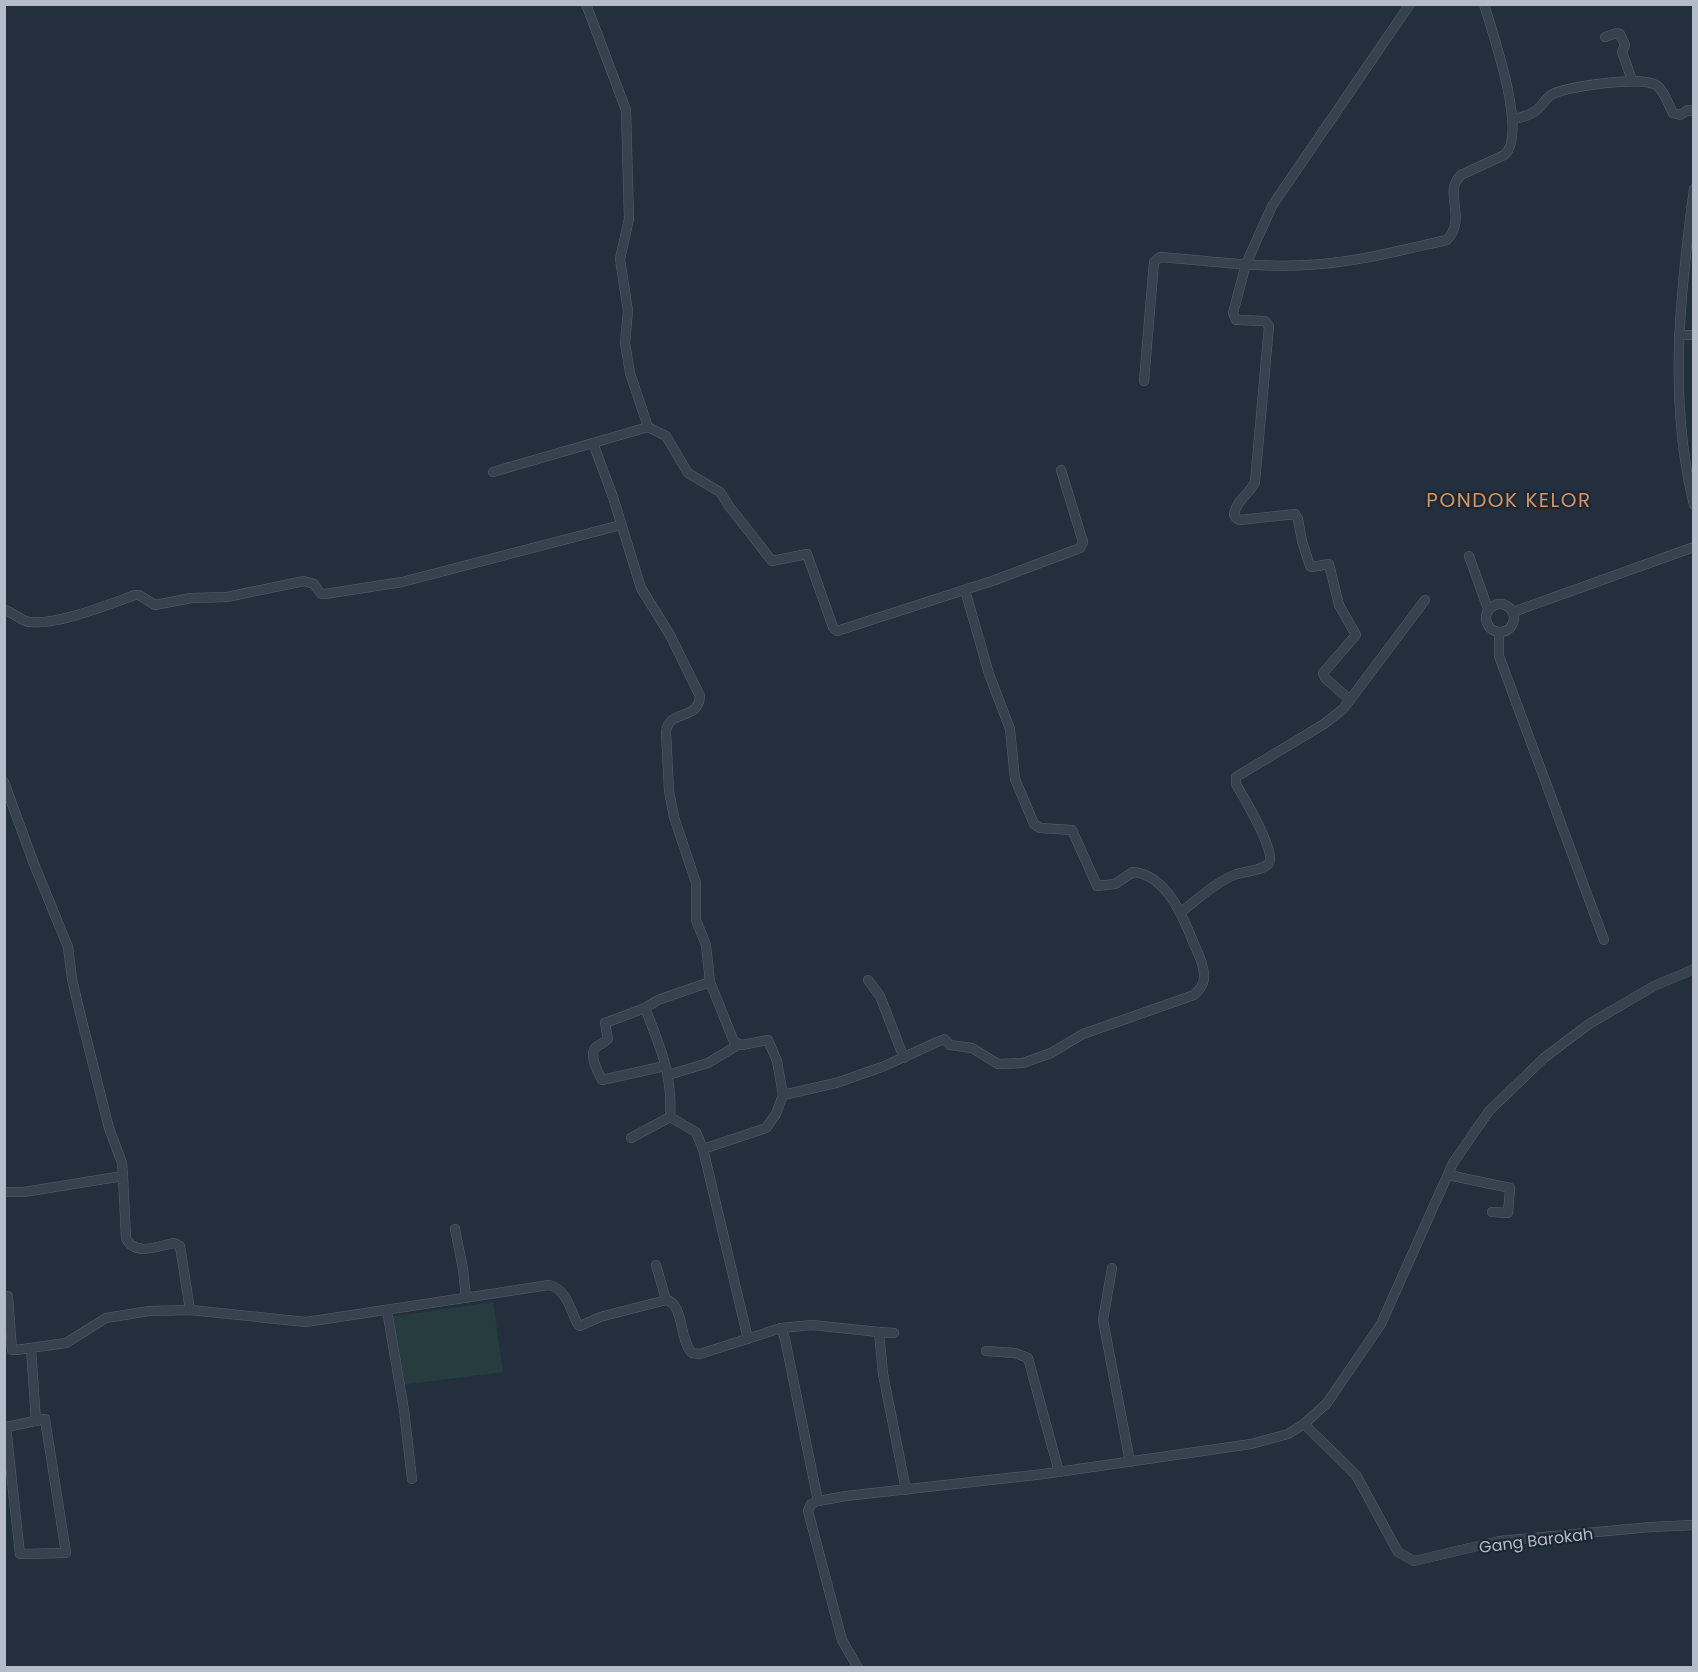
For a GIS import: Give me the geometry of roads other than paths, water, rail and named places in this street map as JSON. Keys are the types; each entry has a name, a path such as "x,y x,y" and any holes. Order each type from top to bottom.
{"street":[{"path":"586,4 626,110 629,219 620,259 628,311 625,344 630,373 648,427"},
{"path":"1350,700 1325,678 1323,673 1356,636 1339,605 1329,564 1310,566 1295,514 1240,520 1234,514 1240,499 1252,489 1255,482 1269,326 1266,321 1243,321 1234,317 1246,264 1272,206 1410,4"},
{"path":"1144,381 1154,262 1160,257 1308,266 1357,259 1448,240 1455,232 1455,181 1510,151 1513,143 1514,119 1509,93 1484,4"},
{"path":"1605,37 1620,34 1625,45 1622,52 1632,80"},
{"path":"1514,119 1533,113 1551,94 1583,86 1632,80 1654,83 1673,113 1680,115 1688,110 1694,111"},
{"path":"1694,189 1682,281 1679,335 1680,420 1688,484 1694,505"},
{"path":"1679,335 1694,335"},
{"path":"493,472 648,427 666,436 688,473 720,492 772,561 807,554 833,627 837,631 965,590 1082,547 1083,542 1060,470"},
{"path":"593,443 614,497 641,588 670,635 700,696 696,709 670,719 667,724 669,790 674,817 696,883 696,920 706,945 710,982 734,1042 738,1045"},
{"path":"4,610 13,612 23,620 44,622 135,595 140,595 155,605 191,598 227,597 304,581 314,584 321,594 373,588 621,525"},
{"path":"1513,612 1694,547"},
{"path":"1469,556 1488,609 1485,618 1489,628 1499,632 1508,630 1513,622 1513,612 1506,605 1497,604 1488,609"},
{"path":"783,1095 836,1083 904,1058 944,1039 950,1045 972,1048 999,1064 1023,1063 1052,1053 1083,1034 1194,995 1201,987 1204,978 1201,959 1181,912 1159,884 1138,873 1129,874 1115,884 1097,886 1072,830 1040,828 1034,824 1016,783 1010,729 989,674 965,590"},
{"path":"1181,912 1234,875 1270,863 1272,856 1268,844 1236,784 1236,777 1324,724 1343,709 1425,600"},
{"path":"1499,632 1499,656 1604,940"},
{"path":"4,782 33,864 68,947 79,1009 109,1128 122,1163 126,1238 130,1246 136,1249 174,1243 180,1246 190,1310"},
{"path":"858,1668 842,1640 808,1507 818,1501 1059,1472 1261,1442 1287,1434 1304,1424 1327,1403 1381,1324 1454,1163 1489,1111 1544,1058 1589,1024 1654,986 1694,969"},
{"path":"868,981 880,996 904,1058"},
{"path":"703,1149 766,1128 776,1114 783,1095 777,1061 768,1040 738,1045 708,1063 602,1080 593,1051 596,1046 608,1039 604,1023 645,1008 658,1000 710,982"},
{"path":"645,1008 667,1071 671,1089 670,1117"},
{"path":"631,1138 670,1117"},
{"path":"670,1117 696,1132 703,1149 748,1339"},
{"path":"1448,1175 1510,1188 1508,1213 1492,1212"},
{"path":"4,1192 24,1192 123,1176"},
{"path":"455,1229 466,1298"},
{"path":"656,1265 666,1300"},
{"path":"1112,1268 1103,1320 1130,1462"},
{"path":"8,1296 8,1350 66,1343 106,1318 149,1311 190,1310 306,1322 549,1285 557,1287 563,1293 580,1326 600,1317 666,1300 675,1303 686,1347 692,1353 700,1354 781,1328 812,1325 894,1333"},
{"path":"387,1310 404,1410 412,1479"},
{"path":"781,1328 818,1501"},
{"path":"879,1332 884,1374 906,1490"},
{"path":"31,1349 36,1421"},
{"path":"986,1350 1015,1353 1028,1358 1059,1472"},
{"path":"45,1419 66,1553 20,1554 6,1427 36,1421 45,1419"},
{"name":"Gang Barokah","path":"1304,1424 1356,1474 1398,1552 1414,1561 1499,1541 1651,1527 1694,1526"}],"district":[{"name":"PONDOK KELOR","path":"1509,500"}]}
